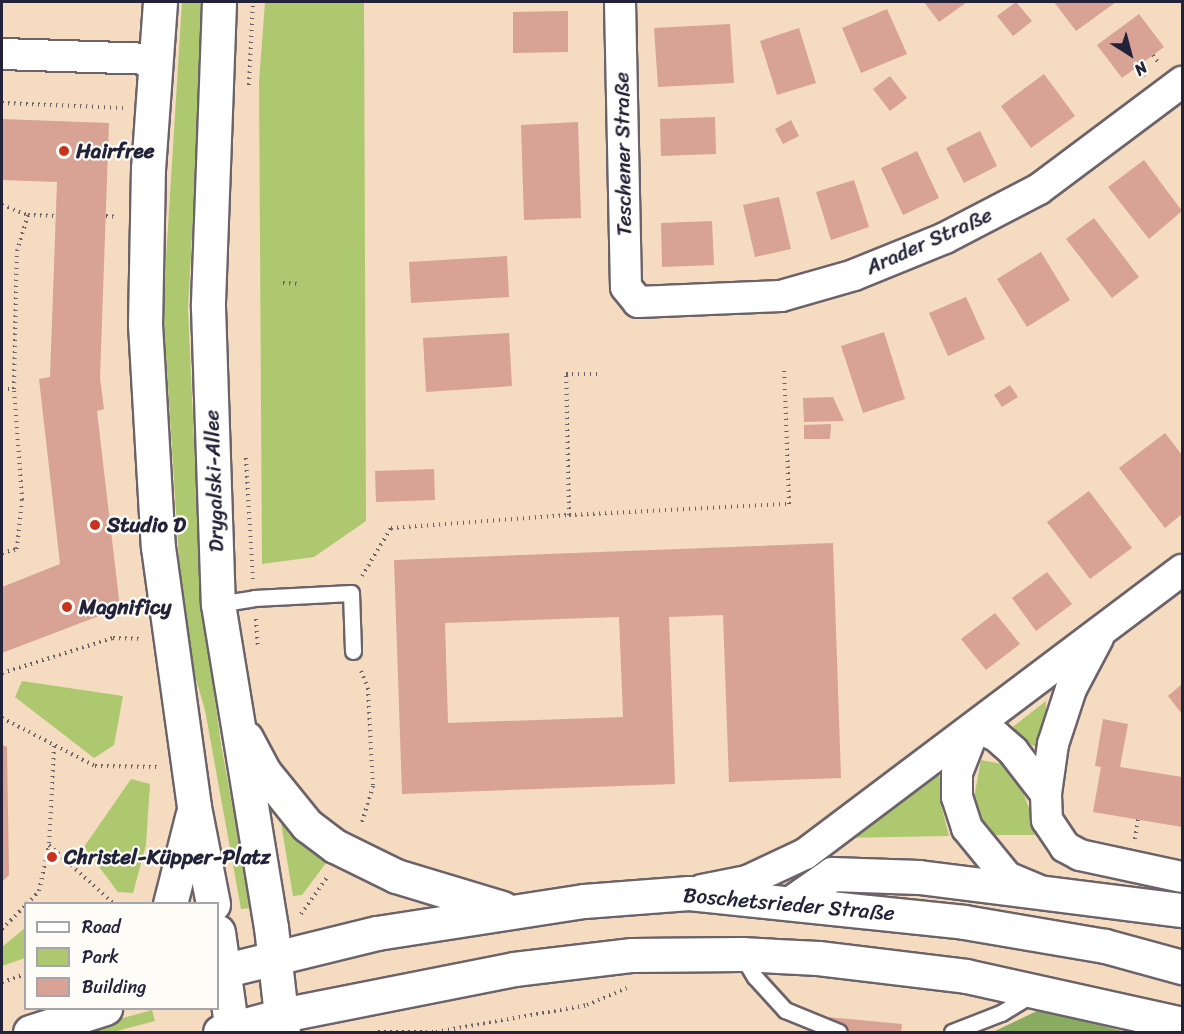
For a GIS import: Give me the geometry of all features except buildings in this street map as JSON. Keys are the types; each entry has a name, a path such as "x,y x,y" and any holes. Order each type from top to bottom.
{"main road":[{"path":"160,2 148,168 145,324 158,547 194,807 213,902"},
{"name":"Drygalski-Allee","path":"219,2 208,307 218,604 234,716 275,956 283,1024"},
{"path":"234,716 265,773 307,825 345,852 396,876 512,910"},
{"path":"170,902 194,807"},
{"path":"792,902 832,874 918,877 1182,910"},
{"name":"Boschetsrieder Straße","path":"220,972 275,956 377,933 512,910 689,893 792,902 964,922 1105,946 1182,967"},
{"path":"219,952 228,1032 283,1024 514,969 632,955 741,954 894,966 1039,990 1182,1024"},
{"path":"30,1032 94,1011"}],"street":[{"name":"Teschener Straße","path":"620,2 626,287 638,303"},
{"path":"2,54 156,58"},
{"name":"Arader Straße","path":"638,303 781,296 854,274 945,238 1039,189 1182,82"},
{"path":"689,893 747,881 805,854 1182,570"},
{"path":"1103,630 1071,689 1053,744 1046,794 1047,820 1065,847 1103,862 1182,877"},
{"path":"975,727 996,736 1013,751 1046,794"},
{"path":"975,727 957,773 957,797 967,828 1007,877 1042,892"}],"lane":[{"path":"218,604 254,598 351,593 353,651"},
{"path":"741,954 755,977 785,1010 839,1032"},
{"path":"952,1032 1001,1013 1039,990"}],"path":[{"path":"249,94 253,2"},
{"path":"2,103 126,108"},
{"path":"2,205 28,215 56,216"},
{"path":"2,553 16,549 22,500 14,389 16,252 28,215"},
{"path":"283,283 298,284"},
{"path":"351,593 391,528 569,515 789,504 784,368"},
{"path":"569,515 566,374 601,374"},
{"path":"2,389 14,389"},
{"path":"246,454 259,655"},
{"path":"2,673 112,638 142,639"},
{"path":"297,920 345,852 366,816 373,786 368,688 353,651"},
{"path":"2,718 95,766 189,767"},
{"path":"28,902 39,891 49,845 54,746"},
{"path":"49,845 113,902"},
{"path":"2,929 24,906"},
{"path":"2,982 24,975"},
{"path":"380,1032 436,1032 562,1007 586,1005 636,984"},
{"path":"496,1015 497,1021"}],"green space":[{"path":"182,2 205,2 188,308 201,596 221,744 251,908 241,909 205,710 184,638 163,307"},
{"path":"265,2 364,2 366,521 314,557 262,564 259,82"},
{"path":"22,681 123,696 114,745 94,758 15,697"},
{"path":"1046,701 1044,751 1006,732"},
{"path":"981,760 1002,764 1020,785 1040,835 987,835 974,798"},
{"path":"928,770 941,777 940,801 949,836 838,838"},
{"path":"131,779 150,784 146,845 133,893 118,892 84,847"},
{"path":"279,811 329,859 302,895 293,896"},
{"path":"24,929 24,958 2,966 2,947"},
{"path":"152,1010 155,1021 113,1032 72,1032"},
{"path":"1039,1010 1126,1032 993,1032"}],"place":[{"name":"Hairfree","path":"64,151"},
{"name":"Studio D","path":"95,525"},
{"name":"Magnificy","path":"67,607"},
{"name":"Christel-Küpper-Platz","path":"52,857"}]}
